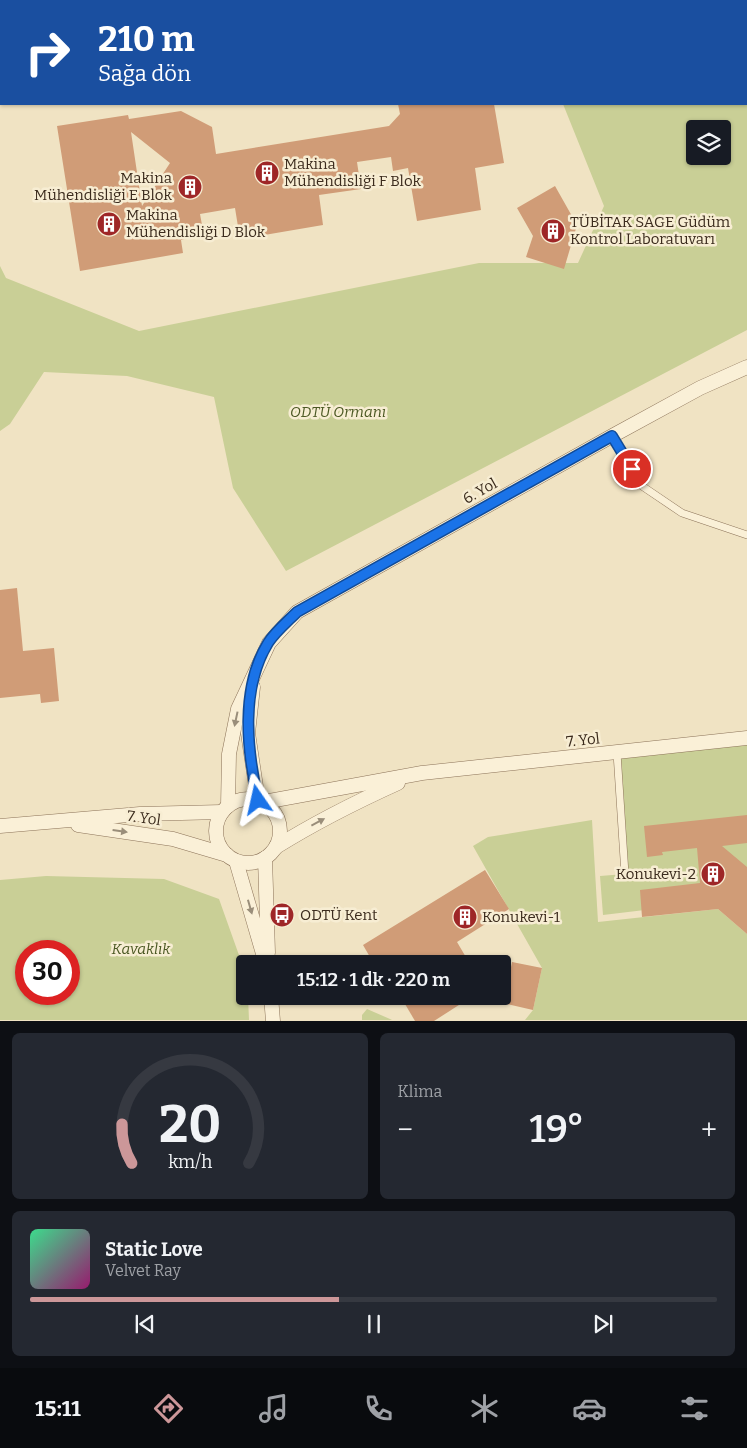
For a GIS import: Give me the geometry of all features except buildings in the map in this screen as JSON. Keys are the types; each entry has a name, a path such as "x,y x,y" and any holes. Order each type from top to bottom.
{"street":[{"name":"6. Yol","path":"225,809 229,754 238,709 268,642 297,612 700,388 747,367"},
{"name":"6. Yol","path":"254,674 248,733 261,801"},
{"name":"7. Yol","path":"0,826 225,809 243,799 261,801 422,773 747,738"},
{"name":"7. Yol","path":"55,822 173,839 231,858 256,862 265,858 276,847 360,800 422,773"},
{"path":"261,801 275,812 281,827 276,847"},
{"path":"225,809 216,828 216,838 231,858 264,955"},
{"path":"265,858 267,955"},
{"path":"272,1005 273,1020"}],"lane":[{"path":"612,436 642,486 682,513 747,536"},
{"path":"617,753 625,874"}],"green space":[{"name":"ODTÜ Ormanı","path":"563,105 747,105 747,330 286,571 233,488 214,397 127,376 44,372 10,424 0,431 0,266 6,278 139,331 479,263 578,263 604,206"},
{"path":"747,738 747,928 720,901 603,915 600,876 625,874 617,753"},
{"path":"592,820 598,922 718,909 747,934 747,1020 525,1020 533,1010 542,968 473,846 488,837"},
{"name":"Kavaklık","path":"46,876 164,879 219,899 239,955 236,955 236,1005 248,1005 249,1020 0,1020 0,880"},
{"path":"367,1009 392,1020 362,1020 362,1015"}],"place":[{"name":"Makina Mühendisliği F Blok","path":"267,173"},
{"name":"Makina Mühendisliği E Blok","path":"190,187"},
{"name":"Makina Mühendisliği D Blok","path":"109,224"},
{"name":"TÜBİTAK SAGE Güdüm Kontrol Laboratuvarı","path":"553,231"},
{"name":"Konukevi-2","path":"713,874"},
{"name":"ODTÜ Kent","path":"282,915"},
{"name":"Konukevi-1","path":"465,917"}],"route":[{"path":"258,800 248,733 254,674 268,642 297,612 612,436 632,469"}]}
